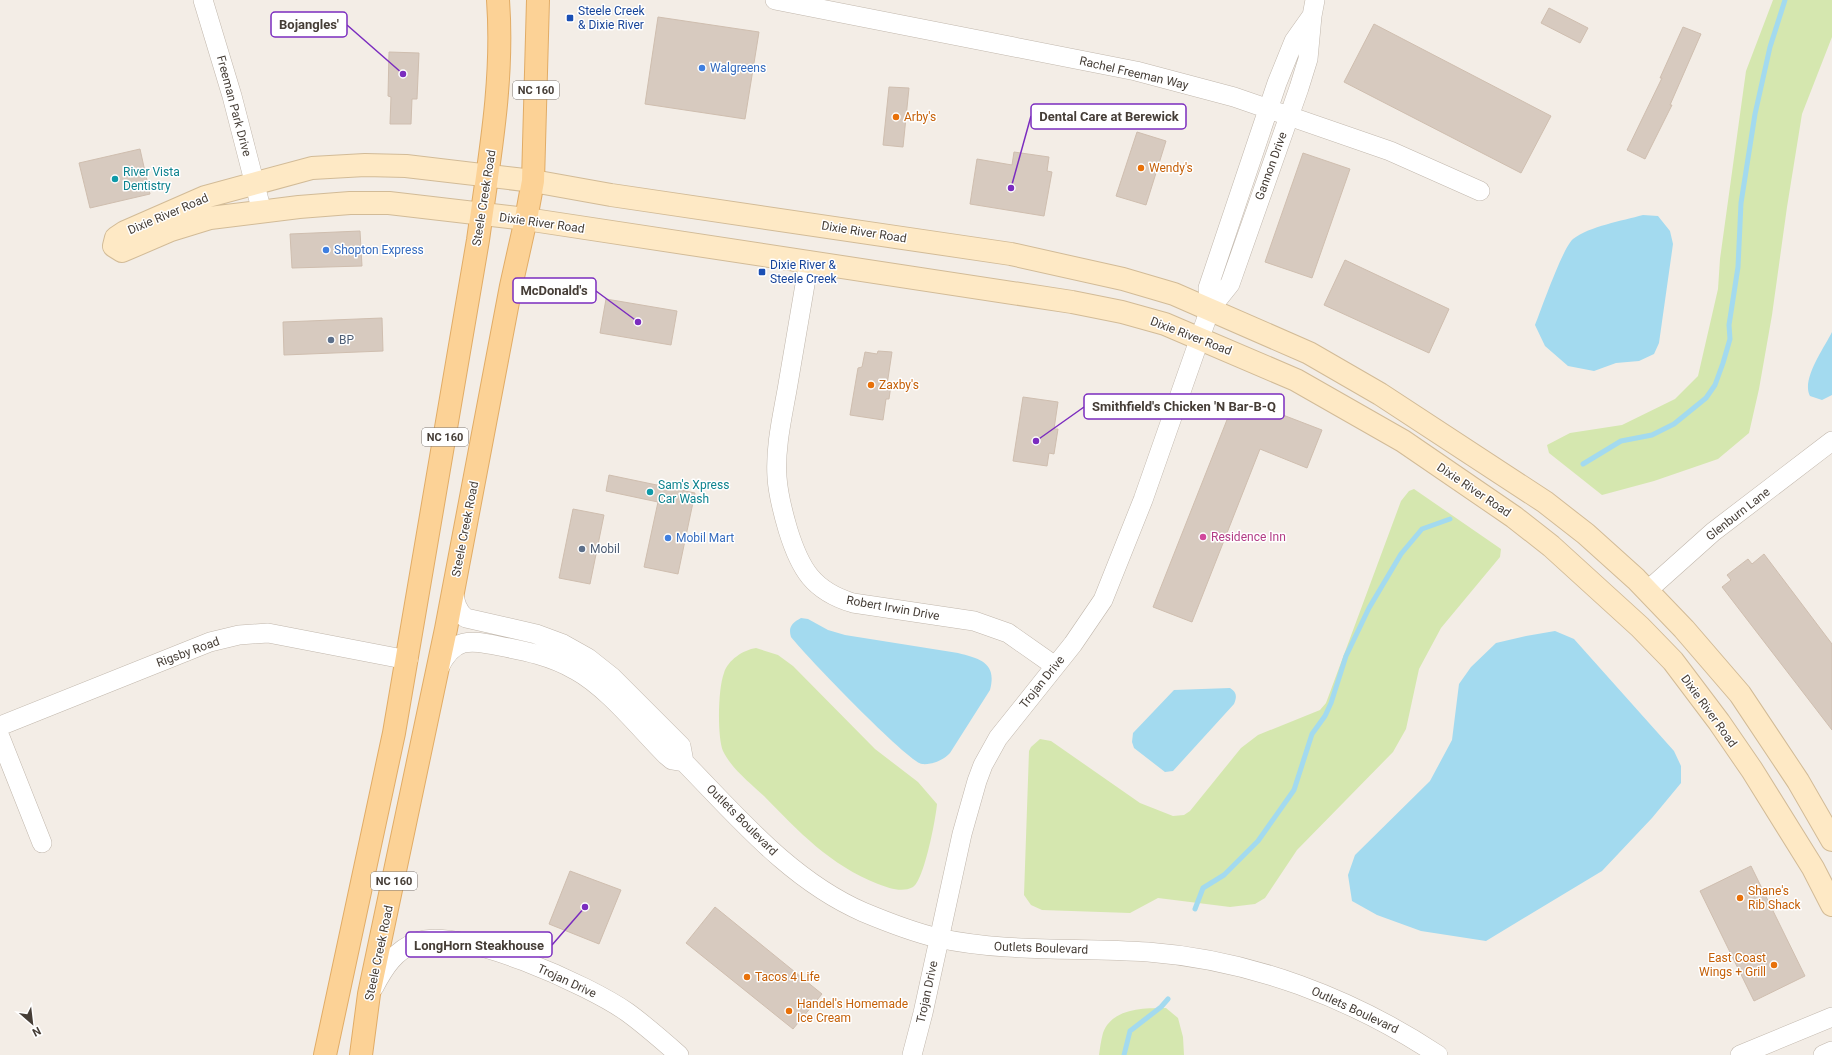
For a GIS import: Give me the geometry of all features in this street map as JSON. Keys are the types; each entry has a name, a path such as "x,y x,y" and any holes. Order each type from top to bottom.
{"main road":[{"name":"Steele Creek Road","path":"326,1055 408,660 482,214 497,101 498,0"},
{"name":"Steele Creek Road","path":"361,1055 369,994 438,671 511,286 533,180 538,0"},
{"path":"408,660 416,662 419,668 406,751 418,767"}],"street":[{"name":"Freeman Park Drive","path":"203,0 232,96 262,212"},
{"name":"Rachel Freeman Way","path":"775,0 1136,71 1234,97 1390,152 1480,191"},
{"name":"Gannon Drive","path":"1205,322 1208,288 1268,110 1294,41 1313,8"},
{"name":"Gannon Drive","path":"1205,322 1230,284 1289,117 1308,59 1313,8"},
{"name":"Dixie River Road","path":"1832,840 1798,781 1740,694 1684,629 1647,591 1586,534 1545,502 1380,394 1309,353 1205,322 1158,322 1122,312 1072,302 809,261 568,227 526,219 389,203 343,203 210,218 171,230 122,251 114,246 116,238 125,232 205,197 255,182 312,168 365,165 406,166 533,180 611,195 1011,254 1123,279 1174,294 1205,322 1296,380 1402,441 1514,517 1551,546 1592,582 1640,627 1673,661 1719,722 1752,770 1813,868 1832,905"},
{"name":"Robert Irwin Drive","path":"809,261 780,427 777,476 780,500 786,524 799,561 806,573 825,591 845,601 974,621 1008,633 1055,666"},
{"name":"Trojan Drive","path":"912,1055 923,1013 970,801 983,765 998,738 1073,644 1103,600 1142,500 1205,322"},
{"name":"Glenburn Lane","path":"1647,591 1713,532 1832,441"},
{"name":"Outlets Boulevard","path":"454,591 457,605 462,615 466,618 536,634 563,644 602,668 628,692 680,746 684,762 768,847 806,878 861,911 910,930 939,938 1004,947 1148,952 1183,956 1256,971 1288,980 1330,996 1411,1037 1438,1055"},
{"name":"Rigsby Road","path":"0,726 210,642 239,635 268,634 408,660"},
{"name":"Outlets Boulevard","path":"438,671 449,651 461,643 470,641 527,651 550,659 575,670 587,678 605,693 666,755 672,760 684,762"},
{"path":"0,737 42,843"},
{"name":"Trojan Drive","path":"369,994 386,965 395,955 417,942 447,940 529,963 574,982 628,1013 678,1055"},
{"path":"1740,1055 1832,1017"},
{"path":"1823,1055 1832,1051"}],"green space":[{"path":"1773,0 1832,0 1832,37 1802,114 1772,315 1759,389 1749,433 1718,459 1654,481 1602,495 1549,453 1547,445 1570,433 1622,425 1675,399 1698,376 1718,289 1720,259 1746,71"},
{"path":"1414,489 1501,549 1500,557 1441,628 1419,669 1406,729 1393,752 1297,850 1265,898 1255,904 1230,907 1158,898 1130,913 1042,910 1031,905 1024,895 1029,751 1031,747 1040,739 1051,741 1140,803 1173,816 1184,815 1190,811 1241,748 1258,735 1320,710 1326,703 1401,501 1409,491"},
{"path":"756,648 778,655 793,666 875,749 918,782 937,804 932,835 925,862 917,882 913,887 900,890 882,886 861,876 830,857 803,835 741,775 726,757 721,744 719,724 719,700 722,680 726,668 732,660 741,653"},
{"path":"1166,1008 1178,1018 1183,1037 1184,1055 1099,1055 1103,1033 1107,1025 1121,1014 1139,1009"}],"water":[{"path":"1643,215 1658,216 1670,231 1673,244 1659,343 1654,354 1639,361 1616,363 1594,371 1568,366 1545,346 1535,325 1552,279 1564,254 1573,239 1580,234 1597,227"},
{"path":"1832,332 1832,395 1822,400 1810,396 1808,389 1809,382 1815,364"},
{"path":"801,618 808,619 828,630 845,635 958,653 980,660 989,668 991,674 992,681 990,690 950,753 938,762 922,764 913,759 878,728 835,685 791,637 790,628"},
{"path":"1555,631 1574,639 1674,751 1681,766 1681,783 1652,818 1602,871 1486,941 1421,931 1377,915 1352,901 1348,875 1355,855 1430,781 1452,740 1459,684 1471,667 1496,643"},
{"path":"1230,688 1236,695 1234,704 1173,771 1165,772 1134,748 1132,742 1133,733 1174,690"}],"building":[{"path":"1549,8 1588,28 1580,43 1541,23"},
{"name":"Walgreens","path":"658,17 759,32 745,119 645,104"},
{"path":"1374,24 1551,116 1521,173 1344,82"},
{"path":"1683,27 1701,34 1670,105 1672,105 1645,159 1627,150 1662,78 1660,78"},
{"path":"389,52 419,53 417,99 412,99 411,124 390,124 391,97 388,96"},
{"name":"Arby's","path":"889,87 909,88 903,147 883,145"},
{"name":"Wendy's","path":"1137,132 1166,141 1146,205 1116,196"},
{"name":"River Vista Dentistry","path":"140,149 150,194 90,208 79,163"},
{"path":"1014,152 1049,157 1047,171 1052,172 1044,216 970,204 977,159 1012,165"},
{"path":"1303,153 1350,169 1312,278 1265,262"},
{"name":"Shopton Express","path":"360,231 362,266 292,268 290,234"},
{"path":"1345,260 1449,309 1429,353 1324,305"},
{"path":"606,299 677,311 671,345 600,333"},
{"path":"382,318 383,351 284,355 283,322"},
{"name":"Zaxby's","path":"878,351 892,352 887,385 891,385 889,399 886,399 883,420 850,415 858,368 862,367 865,352 877,354"},
{"path":"1023,397 1058,402 1054,429 1058,429 1054,454 1049,453 1047,466 1013,461"},
{"name":"Residence Inn","path":"1236,397 1322,430 1307,468 1260,449 1192,622 1153,607"},
{"name":"Mobil Mart","path":"609,475 695,493 678,574 644,567 658,502 606,491"},
{"path":"573,509 604,515 590,584 559,578"},
{"path":"1764,554 1832,644 1832,730 1722,587 1731,580 1727,575 1748,559 1752,564"},
{"path":"1751,866 1805,976 1754,1001 1700,891"},
{"path":"570,871 621,890 599,944 549,924"},
{"path":"715,907 822,994 793,1029 686,943"}],"waterway":[{"path":"1583,464 1621,441 1652,435 1674,424 1706,398 1715,385 1730,339 1729,325 1738,267 1741,203 1755,114 1770,47 1785,0"},
{"path":"1195,909 1203,888 1224,875 1258,841 1294,790 1312,734 1325,716 1331,703 1346,656 1369,608 1401,554 1422,529 1450,519"},
{"path":"1124,1055 1130,1031 1161,1007 1168,999"}],"place":[{"name":"Steele Creek & Dixie River","path":"570,18"},
{"name":"Walgreens","path":"702,68"},
{"name":"Bojangles'","path":"403,74"},
{"name":"Arby's","path":"896,117"},
{"name":"Wendy's","path":"1141,168"},
{"name":"River Vista Dentistry","path":"115,179"},
{"name":"Dental Care at Berewick","path":"1011,188"},
{"name":"Shopton Express","path":"326,250"},
{"name":"Dixie River & Steele Creek","path":"762,272"},
{"name":"McDonald's","path":"638,322"},
{"name":"BP","path":"331,340"},
{"name":"Zaxby's","path":"871,385"},
{"name":"Smithfield's Chicken 'N Bar-B-Q","path":"1036,441"},
{"name":"Sam's Xpress Car Wash","path":"650,492"},
{"name":"Residence Inn","path":"1203,537"},
{"name":"Mobil Mart","path":"668,538"},
{"name":"Mobil","path":"582,549"},
{"name":"Shane's Rib Shack","path":"1740,898"},
{"name":"LongHorn Steakhouse","path":"585,907"},
{"name":"East Coast Wings + Grill","path":"1774,965"},
{"name":"Tacos 4 Life","path":"747,977"},
{"name":"Handel's Homemade Ice Cream","path":"789,1011"}]}
